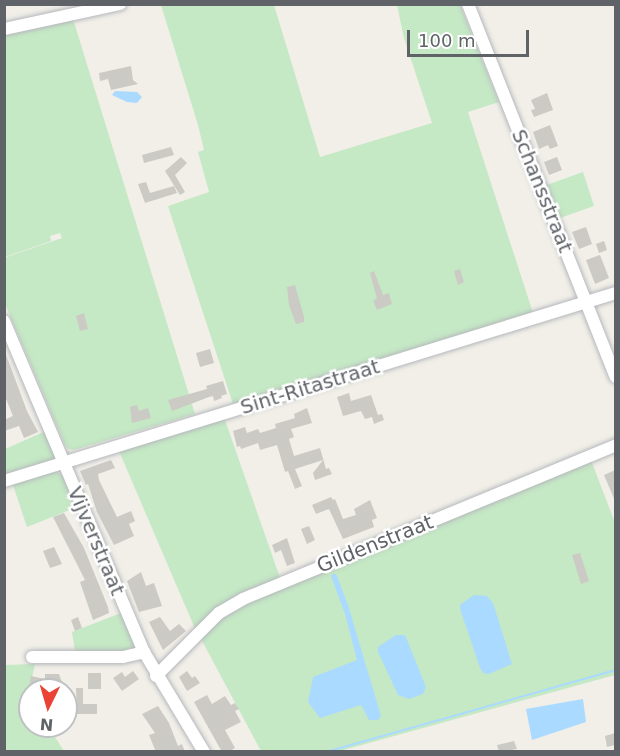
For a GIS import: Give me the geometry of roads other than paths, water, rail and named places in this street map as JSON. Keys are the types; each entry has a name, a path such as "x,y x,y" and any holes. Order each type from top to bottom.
{"street":[{"path":"4,29 120,4"},
{"name":"Schansstraat","path":"468,4 615,376"},
{"name":"Sint-Ritastraat","path":"4,481 615,293"},
{"name":"Vijverstraat","path":"4,321 144,652 156,676 204,752"},
{"name":"Gildenstraat","path":"156,676 219,613 243,599 615,445"},
{"path":"32,657 123,657 144,652"}],"water":[{"path":"115,91 137,92 142,97 137,103 127,102 112,95"},
{"path":"336,574 348,605 381,716 378,720 369,720 361,705 320,718 308,702 313,677 357,660 345,614 331,576"},
{"path":"474,595 487,596 493,603 512,664 489,674 483,673 480,668 460,609 460,605"},
{"path":"396,635 405,635 426,687 423,694 409,699 398,695 378,652 378,647"},
{"path":"583,699 586,722 532,740 526,709"}],"waterway":[{"path":"326,752 616,670"}]}
